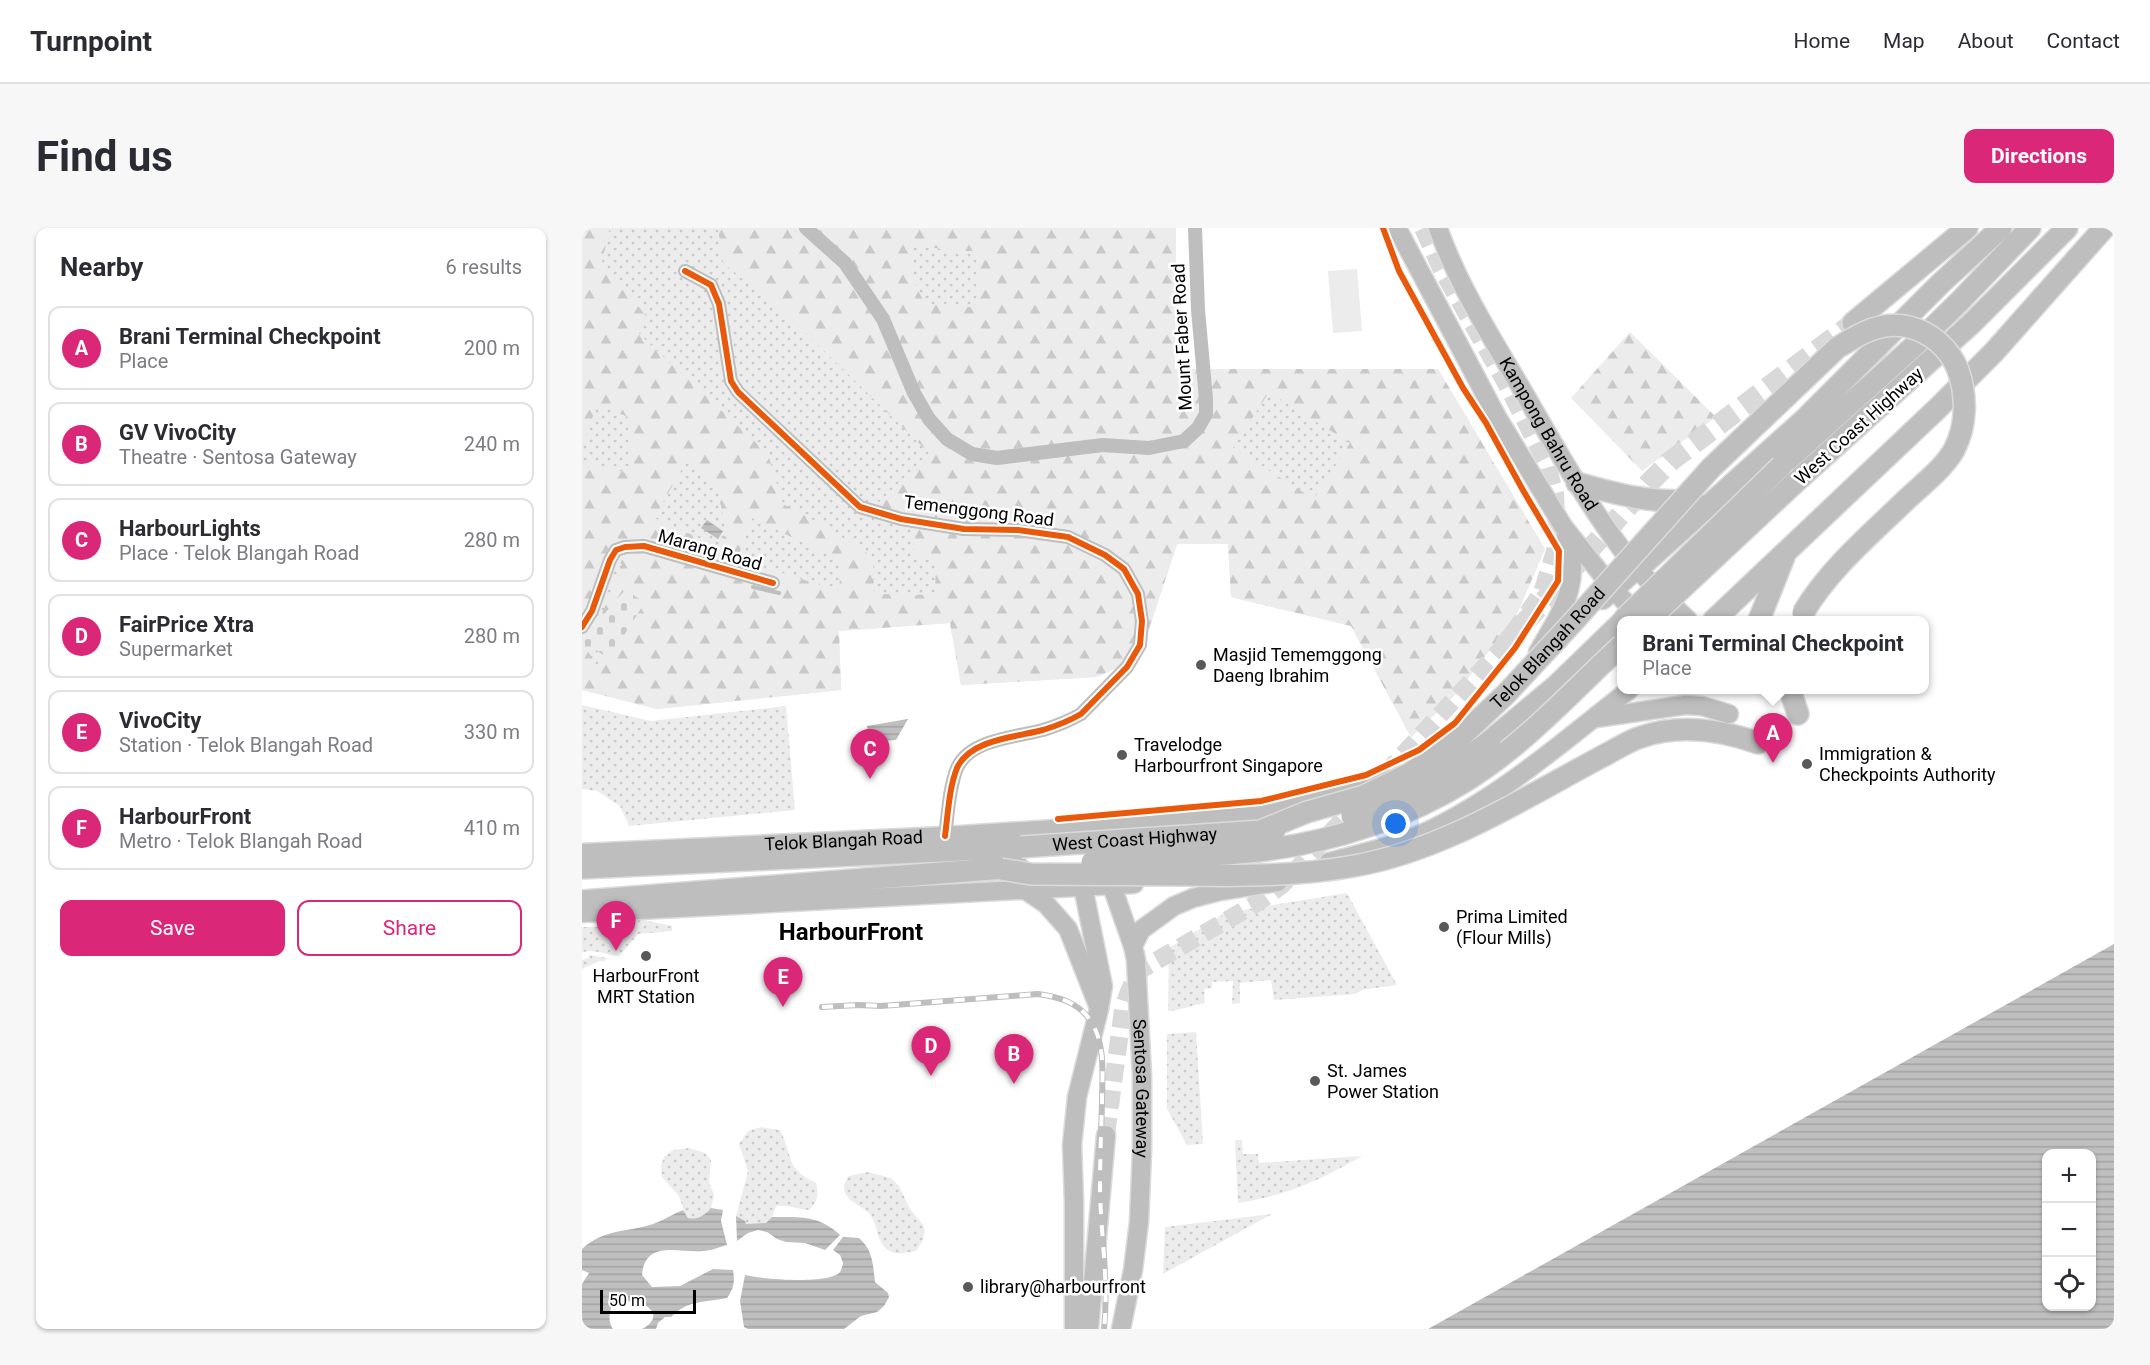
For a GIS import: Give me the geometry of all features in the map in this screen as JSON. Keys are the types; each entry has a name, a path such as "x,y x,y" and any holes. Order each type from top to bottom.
{"highway":[{"path":"1852,324 1967,228"},
{"path":"1638,569 1805,419 1941,283 2001,228"},
{"name":"West Coast Highway","path":"1627,616 1781,466 1913,347 2030,228"},
{"name":"West Coast Highway","path":"1653,616 1801,477 1956,338 2067,228"},
{"path":"1719,616 1994,352 2104,228"},
{"path":"1263,830 1307,812 1364,796 1409,774 1454,742 1506,694 1711,468 1837,348 1876,327 1899,325 1919,329 1942,346 1951,356 1962,382 1965,414 1958,443 1942,466 1827,577 1802,616"},
{"path":"1577,483 1622,496 1644,499 1679,501 1716,498"},
{"path":"1761,616 1786,551"},
{"name":"West Coast Highway","path":"584,858 1032,846 1292,830 1334,822 1370,810 1442,774 1468,757 1556,686 1617,626"},
{"name":"West Coast Highway","path":"585,908 1001,869 1267,850 1320,839 1389,818 1441,795 1468,780 1525,736 1617,650"},
{"path":"1791,694 1798,714"},
{"path":"1001,869 1031,874 1236,876 1303,873 1355,866 1409,851 1463,831 1640,737 1671,731 1702,730 1758,743"}],"main road":[{"name":"Kampong Bahru Road","path":"1397,228 1497,417 1563,526 1614,590 1638,616"},
{"name":"Kampong Bahru Road","path":"1438,228 1447,252 1478,315 1577,483 1619,546 1683,616"},
{"path":"1533,662 1569,595 1573,576 1572,560 1563,526"},
{"name":"Telok Blangah Road","path":"584,858 1149,823 1267,812 1373,782 1425,758 1454,736 1638,569"},
{"path":"585,908 1083,887 1296,868 1353,855 1409,838 1451,819 1501,787 1624,694"},
{"path":"1591,719 1685,705 1702,706 1729,714"},
{"path":"1074,1329 1072,1145 1077,1098 1103,986 1083,887 1083,868 1088,858 1149,823"},
{"name":"Sentosa Gateway","path":"1043,830 1063,837 1094,854 1104,863 1136,960 1142,1076 1142,1151 1139,1222 1121,1327"},
{"path":"1133,946 1141,930 1174,906 1193,898 1220,891 1324,874 1341,866 1353,855"},
{"path":"1024,889 1046,904 1068,929 1099,1009"},
{"path":"1089,1329 1106,1135"}],"street":[{"name":"Mount Faber Road","path":"806,228 844,263 883,319 914,393 929,419 947,439 972,454 997,458 1103,445 1149,448 1168,446 1184,441 1198,428 1206,414 1206,391 1198,310 1195,228"},
{"name":"Temenggong Road","path":"685,271 711,285 719,304 731,381 738,392 860,507 901,519 954,527 1018,530 1068,537 1105,555 1124,569 1138,594 1142,621 1140,645 1126,666 1081,714 1042,730 1005,737 964,757 957,768 952,787 945,836"},
{"name":"Marang Road","path":"582,627 592,611 610,560 616,550 625,546 644,546 773,584"}],"green space":[{"path":"582,228 1176,228 1175,369 1438,369 1545,549 1516,616 1456,694 1411,737 1351,626 1231,597 1228,544 1177,544 1139,659 1096,677 961,685 950,623 839,631 841,690 657,709 582,690"},
{"path":"582,228 610,228 602,261 646,316 639,334 768,454 783,504 823,525 873,557 874,594 935,595 936,560 915,558 911,518 875,506 929,453 779,307 723,263 718,228 1176,228 1175,369 1438,369 1545,549 1516,616 1456,694 1411,737 1351,626 1231,597 1228,544 1177,544 1139,659 1096,677 961,685 950,623 839,631 841,690 657,709 582,690 582,641 597,667 607,636 597,626 622,564 611,560 582,627 582,461 629,473 628,417 597,404 582,447","holes":["910,248 976,251 976,308 939,303 934,306 927,305 914,278","1269,392 1350,443 1314,499 1233,448","686,462 718,490 726,533 719,547 654,518","752,518 839,560 840,591 737,559"]},
{"path":"1357,269 1362,331 1333,333 1328,271"},
{"path":"1630,332 1716,417 1642,471 1571,398"},
{"path":"625,590 645,602 609,659 590,646 582,654 582,640"},
{"path":"582,705 651,721 786,706 795,810 629,826 620,806 597,791 582,789"},
{"path":"1347,893 1397,985 1362,990 1355,994 1274,1000 1271,980 1240,983 1240,1003 1232,1004 1233,981 1212,982 1212,988 1204,989 1205,1003 1168,1011 1169,948 1225,913"},
{"path":"634,918 672,926 672,931 638,934 619,956 582,952 582,927 602,927"},
{"path":"589,955 607,958 605,961 599,961 582,969 582,960 590,957"},
{"path":"1196,1032 1203,1144 1187,1145 1167,1109 1167,1034"},
{"path":"761,1127 780,1130 794,1167 806,1178 816,1183 817,1198 809,1210 776,1206 772,1217 766,1223 745,1224 736,1216 748,1171 739,1144 748,1131"},
{"path":"1235,1140 1242,1140 1243,1154 1258,1154 1259,1163 1362,1156 1303,1186 1273,1196 1238,1203"},
{"path":"689,1148 705,1153 711,1160 709,1182 714,1195 711,1208 695,1219 685,1214 679,1196 662,1177 661,1166 664,1157 673,1150"},
{"path":"868,1172 891,1178 899,1186 910,1209 923,1225 925,1232 916,1251 898,1253 887,1249 880,1241 874,1220 868,1212 845,1194 844,1185 849,1176"},
{"path":"1272,1214 1163,1274 1165,1227"}],"shaded area":[{"path":"707,520 723,531 718,539 701,528"},
{"path":"908,719 896,740 869,742 867,726"},
{"path":"2114,944 2114,1329 1428,1329"},
{"path":"711,1208 723,1210 721,1221 727,1245 706,1251 665,1250 656,1252 649,1256 644,1264 642,1275 652,1287 680,1286 713,1269 733,1270 733,1284 727,1298 684,1307 671,1317 665,1317 658,1323 656,1329 642,1329 650,1323 653,1317 648,1307 641,1303 622,1302 612,1305 611,1308 610,1320 613,1329 582,1327 582,1284 589,1273 582,1270 582,1249 607,1234 653,1224 683,1210 688,1218 698,1218"},
{"path":"736,1216 746,1224 766,1223 772,1217 809,1218 832,1228 840,1235 825,1250 805,1243 786,1242 758,1230 748,1233 737,1241"},
{"path":"843,1237 859,1238 867,1248 875,1282 888,1293 889,1297 884,1306 877,1312 861,1316 844,1329 748,1329 744,1327 740,1301 745,1275 795,1280 823,1279 833,1276 840,1272 843,1263 840,1255 833,1250"}],"waterway":[{"path":"753,587 779,593"}],"tunnel":[{"path":"1106,1135 1123,1010 1130,988 1142,969 1257,903 1282,885 1503,647 1542,593 1555,551 1555,494 1546,462 1506,383 1441,268 1423,228"},
{"path":"1503,647 1672,460 1853,323"}],"railway":[{"path":"822,1007 881,1006 1038,994 1069,1002 1082,1010 1096,1032 1102,1062 1100,1191 1105,1277 1104,1329"}],"cycle path":[{"path":"1058,819 1261,801 1366,775 1419,750 1455,723 1515,648 1558,581 1559,551 1486,423 1463,388 1399,271 1383,228"},
{"path":"685,271 711,285 719,304 731,381 738,392 860,507 901,519 964,529 1018,530 1068,537 1105,555 1124,569 1138,594 1142,621 1140,645 1127,667 1081,714 1043,730 983,745 963,758 952,784 945,836"},
{"path":"582,627 592,611 610,560 616,550 625,547 644,546 773,583"}],"place":[{"name":"Masjid Tememggong Daeng Ibrahim","path":"1201,665"},
{"name":"Travelodge Harbourfront Singapore","path":"1122,755"},
{"name":"Brani Terminal Checkpoint","path":"1773,763"},
{"name":"Immigration & Checkpoints Authority","path":"1807,764"},
{"name":"HarbourLights","path":"870,779"},
{"name":"Prima Limited (Flour Mills)","path":"1444,927"},
{"name":"HarbourFront","path":"616,951"},
{"name":"HarbourFront MRT Station","path":"646,956"},
{"name":"VivoCity","path":"783,1007"},
{"name":"FairPrice Xtra","path":"931,1076"},
{"name":"St. James Power Station","path":"1315,1081"},
{"name":"GV VivoCity","path":"1014,1084"},
{"name":"library@harbourfront","path":"968,1287"}],"district":[{"name":"HarbourFront","path":"851,932"}]}
